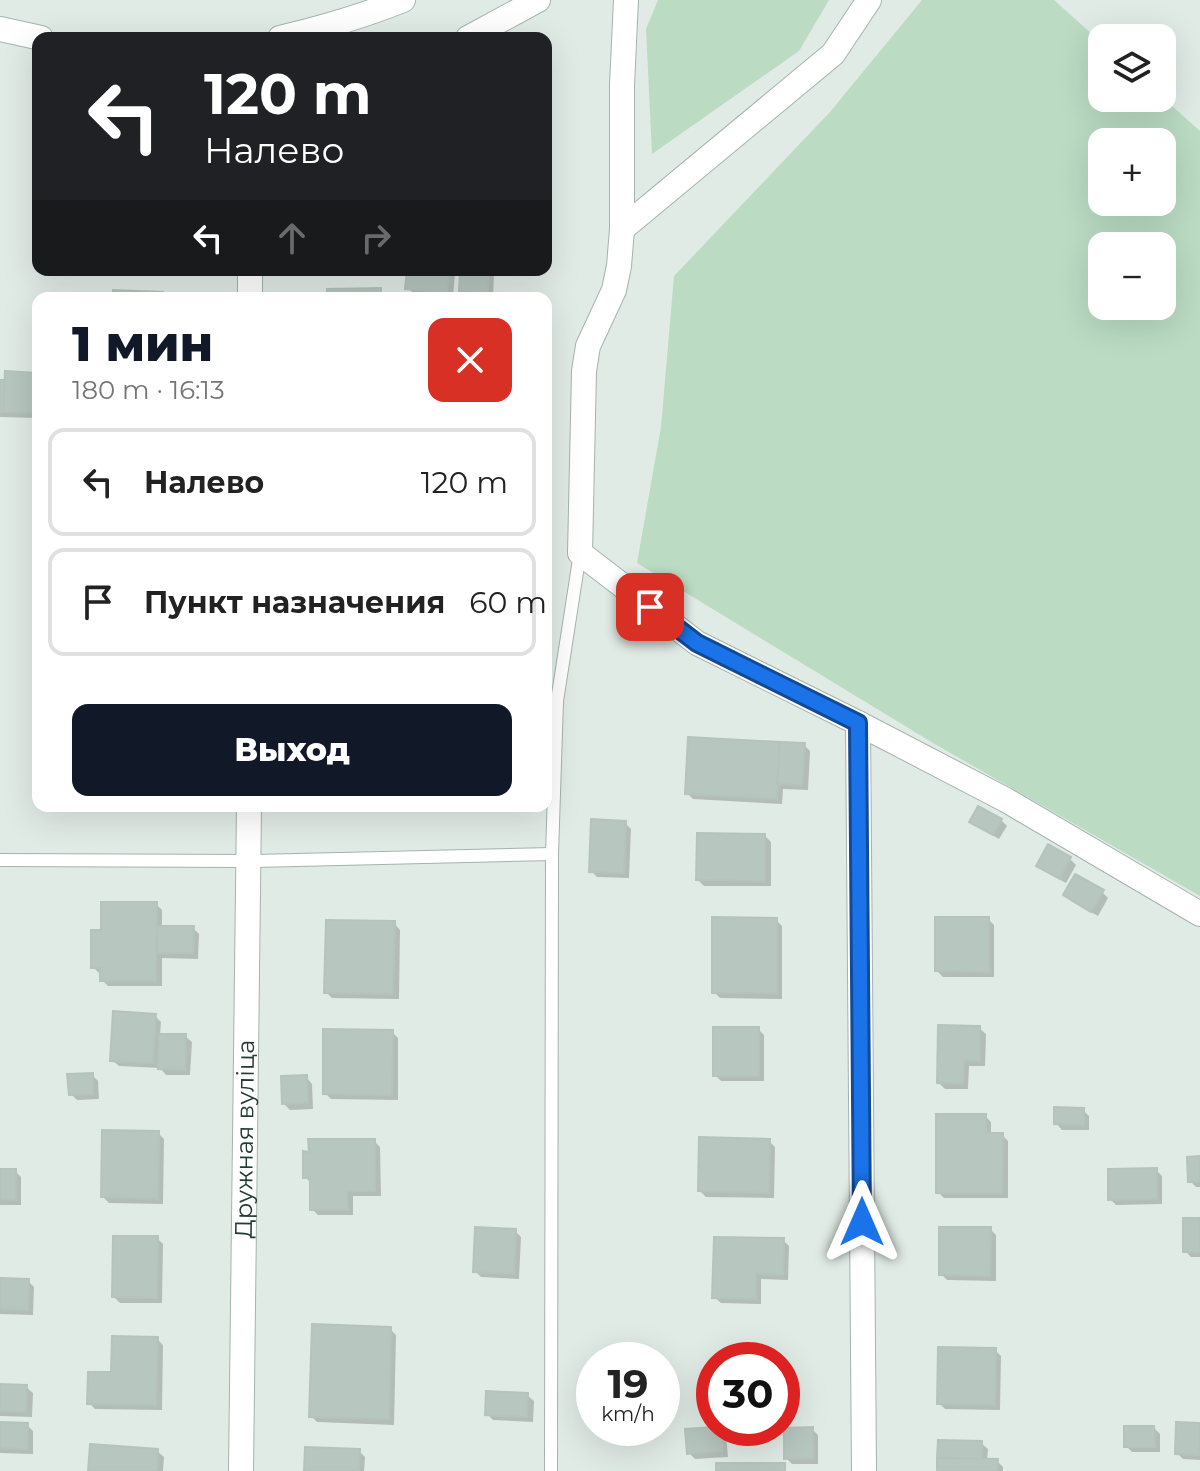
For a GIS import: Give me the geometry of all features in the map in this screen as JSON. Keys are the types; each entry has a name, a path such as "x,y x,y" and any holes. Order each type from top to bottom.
{"street":[{"path":"305,32 403,0"},
{"path":"479,32 538,0"},
{"path":"626,0 619,266 614,290 588,346 584,371 580,553 697,643 1006,800 1200,914"},
{"path":"622,229 833,54 869,0"},
{"path":"0,29 32,36"},
{"path":"858,723 864,1471"},
{"name":"Дружная вуліца","path":"241,1471 249,812"}],"lane":[{"path":"551,1471 552,854 557,701 580,553"},
{"path":"0,860 249,861 552,854"}],"green space":[{"path":"658,0 829,0 799,51 652,154 646,29"},
{"path":"922,0 1054,0 1088,30 1088,112 1176,112 1176,110 1200,131 1200,896 933,743 637,563 661,427 674,276 830,112"}],"building":[{"path":"406,276 448,276 447,292 405,289"},
{"path":"460,276 489,276 488,292 459,292"},
{"path":"381,288 381,292 327,292 327,289"},
{"path":"113,290 163,292 113,292"},
{"path":"5,371 32,373 32,413 3,412"},
{"path":"0,380 4,380 3,412 0,412"},
{"path":"688,737 780,742 777,799 685,794"},
{"path":"780,742 805,743 802,785 777,784"},
{"path":"978,806 1002,819 993,835 969,822"},
{"path":"591,819 626,821 624,873 589,872"},
{"path":"697,833 765,834 765,881 696,880"},
{"path":"1048,844 1071,857 1060,879 1036,866"},
{"path":"1075,874 1104,890 1091,912 1063,895"},
{"path":"101,902 157,902 156,981 100,981 100,968 91,968 91,930 101,930"},
{"path":"712,917 777,918 777,993 712,993"},
{"path":"935,917 989,917 989,972 935,971"},
{"path":"326,920 395,921 393,994 324,993"},
{"path":"157,926 194,926 193,953 157,953"},
{"path":"113,1011 156,1014 153,1063 110,1061"},
{"path":"938,1025 980,1026 980,1061 964,1060 963,1084 937,1083"},
{"path":"713,1027 759,1027 759,1076 713,1076"},
{"path":"323,1029 393,1030 392,1095 323,1094"},
{"path":"159,1034 186,1034 185,1070 158,1069"},
{"path":"93,1073 93,1094 69,1095 67,1074"},
{"path":"307,1075 308,1103 282,1104 281,1076"},
{"path":"1054,1107 1084,1108 1084,1125 1054,1124"},
{"path":"936,1114 986,1114 986,1133 1003,1133 1002,1193 936,1193"},
{"path":"102,1130 159,1131 158,1199 101,1197"},
{"path":"699,1137 770,1139 769,1193 698,1191"},
{"path":"308,1139 375,1139 375,1191 347,1191 348,1210 310,1210 310,1178 303,1178 303,1151 309,1152"},
{"path":"1200,1156 1200,1182 1188,1182 1187,1157"},
{"path":"1157,1168 1157,1199 1108,1200 1108,1169"},
{"path":"0,1169 16,1169 16,1200 0,1199"},
{"path":"1183,1218 1200,1218 1200,1252 1183,1252"},
{"path":"475,1227 516,1229 514,1274 473,1272"},
{"path":"939,1227 991,1227 990,1276 939,1275"},
{"path":"113,1236 158,1236 157,1298 112,1297"},
{"path":"714,1237 784,1238 783,1275 756,1274 756,1299 712,1298"},
{"path":"0,1278 29,1279 28,1310 0,1309"},
{"path":"312,1324 391,1327 389,1419 309,1417"},
{"path":"112,1336 158,1337 156,1405 87,1404 88,1372 111,1372"},
{"path":"938,1347 996,1348 995,1405 937,1404"},
{"path":"0,1384 27,1385 26,1412 0,1411"},
{"path":"486,1391 528,1393 527,1417 485,1415"},
{"path":"0,1422 28,1423 27,1449 0,1448"},
{"path":"1176,1422 1200,1423 1200,1455 1175,1454"},
{"path":"1124,1426 1154,1426 1155,1447 1124,1447"},
{"path":"800,1427 813,1427 813,1458 784,1459 784,1446 800,1446"},
{"path":"696,1428 696,1446 723,1446 723,1451 687,1454 685,1429"},
{"path":"938,1440 982,1441 982,1459 937,1458"},
{"path":"90,1444 158,1449 157,1471 88,1471"},
{"path":"305,1447 360,1449 359,1471 304,1471"},
{"path":"937,1458 998,1459 997,1471 937,1471"},
{"path":"716,1463 785,1463 785,1471 716,1471"}],"route":[{"path":"650,607 697,643 858,723 862,1222"}]}
